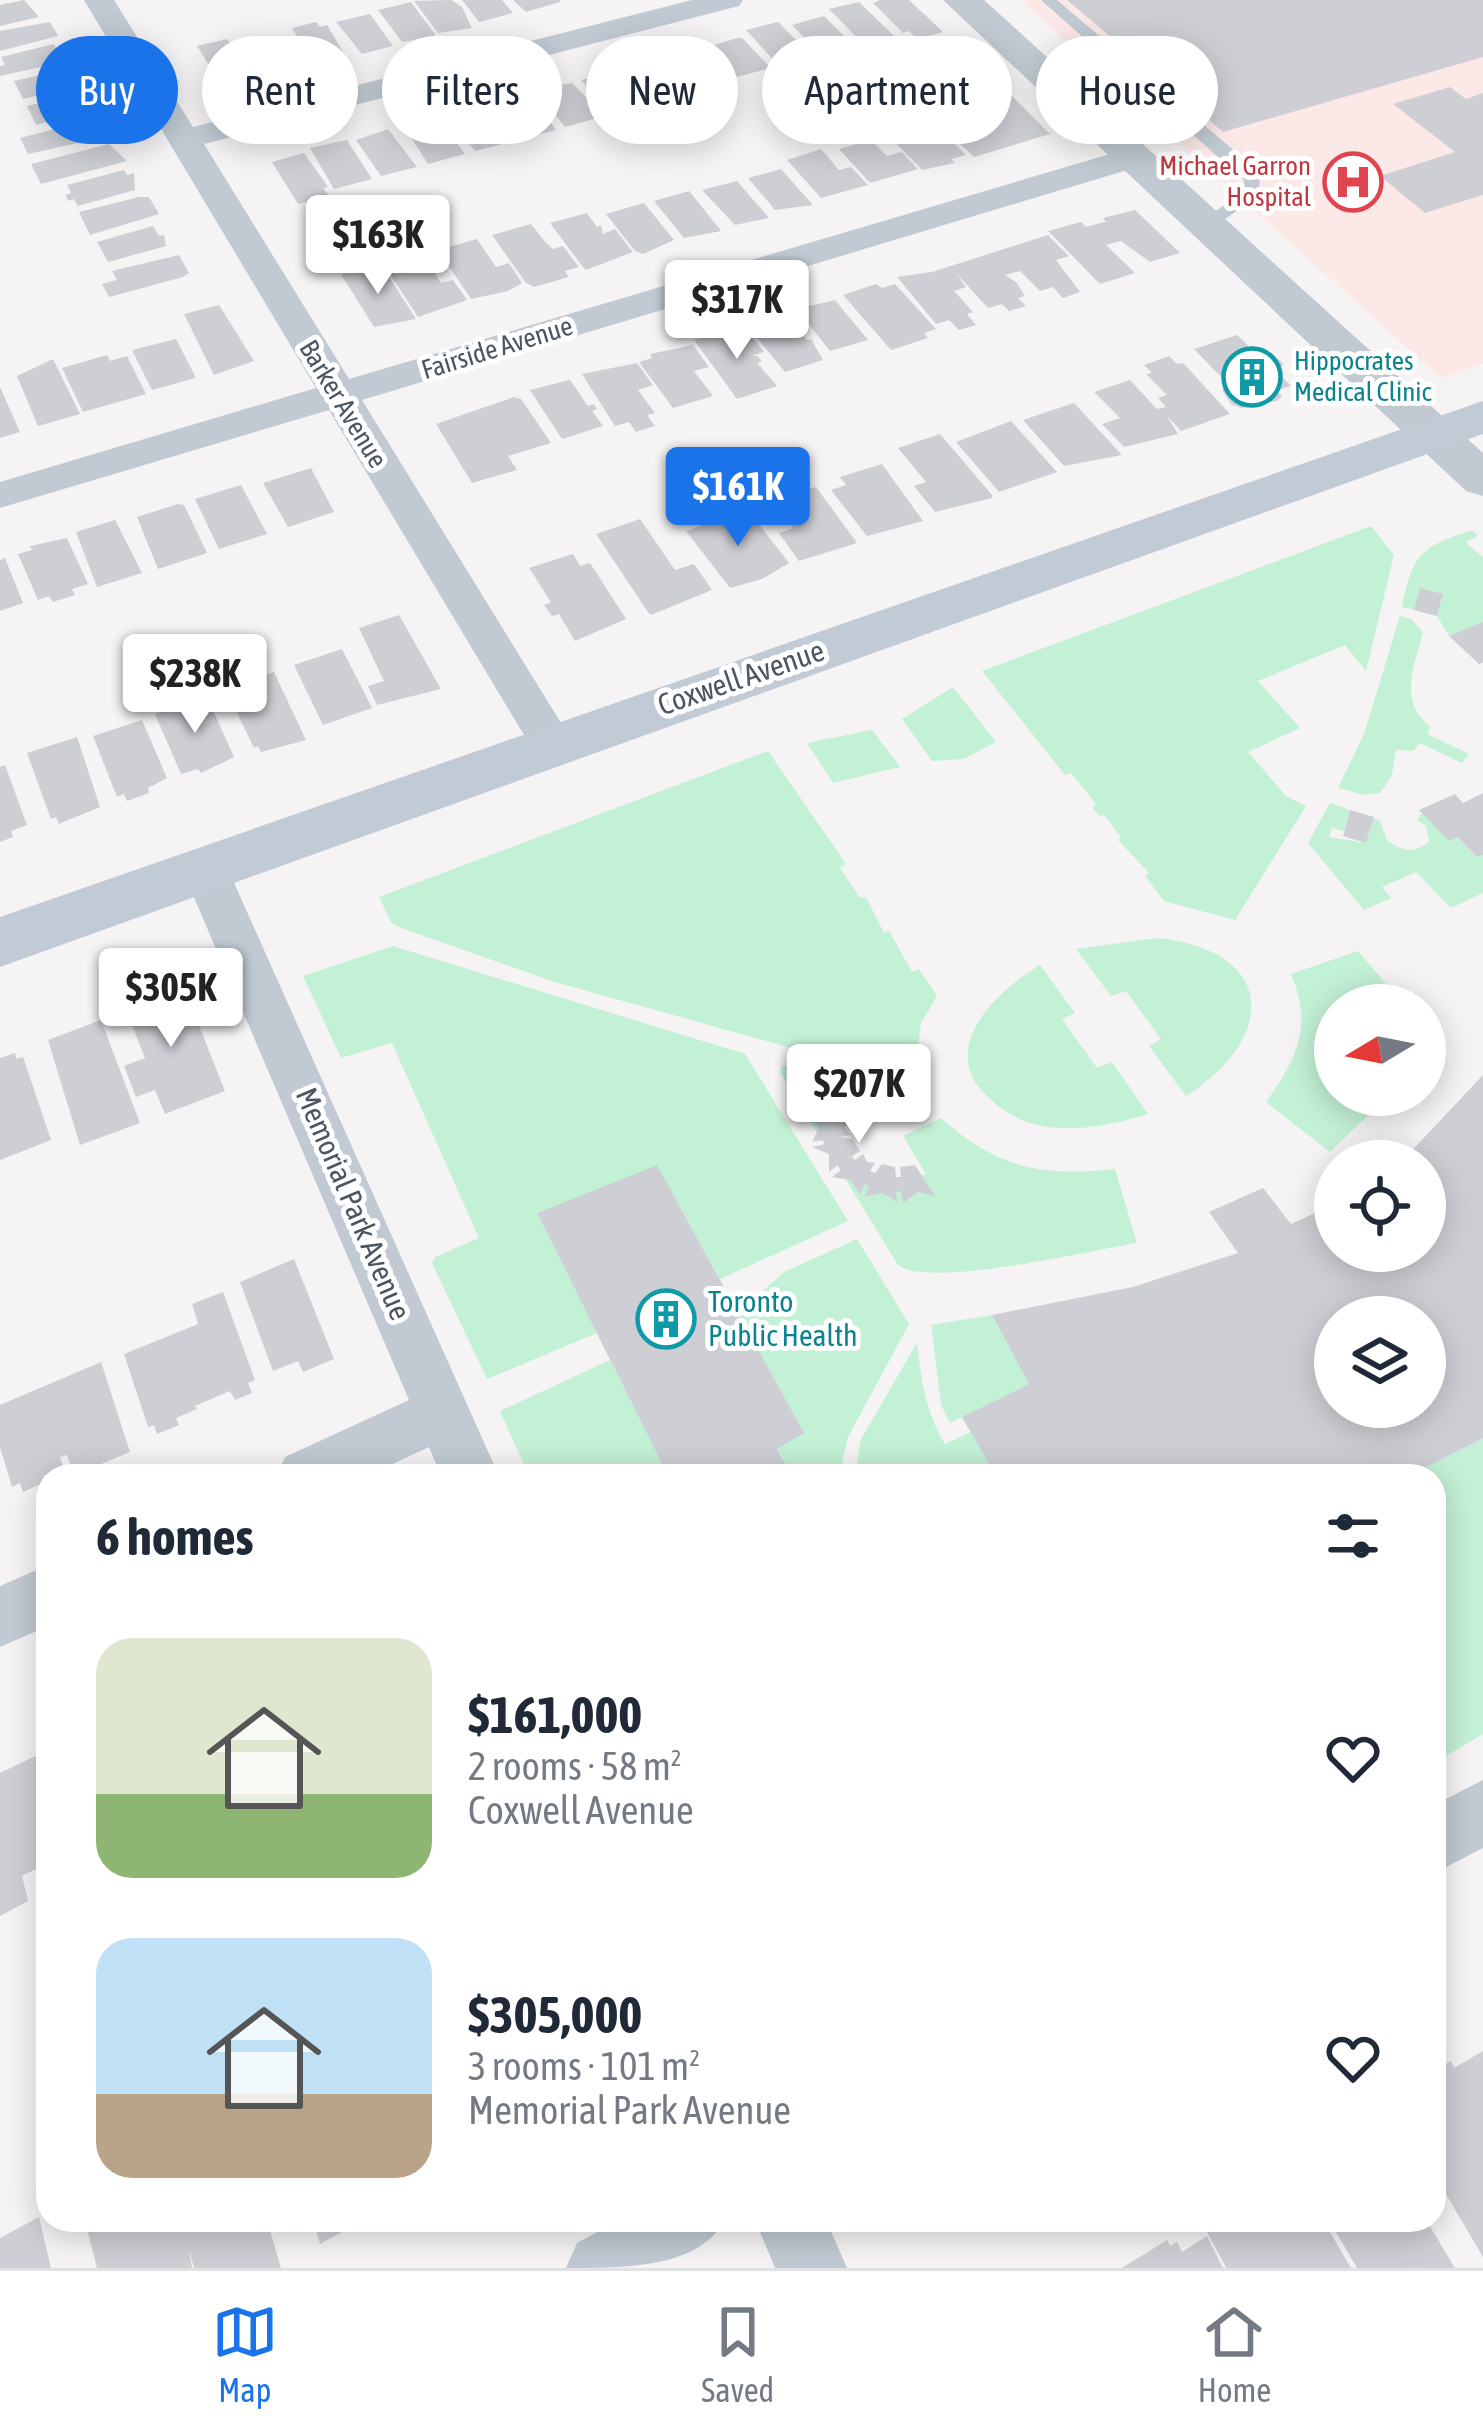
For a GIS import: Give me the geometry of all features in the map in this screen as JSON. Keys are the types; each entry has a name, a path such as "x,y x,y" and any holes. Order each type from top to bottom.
{"main road":[{"name":"Coxwell Avenue","path":"0,942 1459,426"}],"street":[{"name":"Barker Avenue","path":"99,0 552,744"},
{"path":"182,140 728,0"},
{"path":"962,0 1205,226 1459,426 1483,480"},
{"name":"Fairside Avenue","path":"0,496 1132,158"},
{"name":"Memorial Park Avenue","path":"204,868 465,1464"},
{"path":"331,1464 442,1413"},
{"path":"0,1617 36,1600"},
{"path":"1446,1834 1483,1812"},
{"path":"602,2268 668,2232"},
{"path":"795,2232 811,2268"}],"lane":[{"path":"1048,0 1252,179 1252,194 1205,226"}],"shaded area":[{"name":"Michael Garron Hospital","path":"1020,0 1483,0 1483,364 1441,378 1180,144 1218,144 1218,36 1060,36"}],"green space":[{"path":"1371,526 1394,555 1366,671 1345,645 1258,681 1300,728 1248,752 1286,796 1306,806 1235,920 1164,901 1145,876 1149,873 1118,840 1121,837 1104,815 1099,816 1092,807 1096,804 1071,773 1065,775 982,671"},
{"path":"1472,530 1478,536 1465,542 1483,557 1483,622 1449,636 1437,616 1443,594 1420,589 1414,610 1402,607 1410,575 1422,555"},
{"path":"1400,616 1411,619 1423,632 1411,695 1414,707 1431,727 1427,734 1469,754 1462,763 1420,743 1413,751 1396,750 1392,775 1380,793 1364,795 1338,788 1364,734"},
{"path":"953,687 996,742 963,759 932,761 902,719"},
{"path":"872,730 900,767 833,783 807,743"},
{"path":"768,751 846,864 840,868 860,898 866,897 884,933 889,931 912,972 919,969 937,996 921,1023 917,1056 809,1053 555,982 401,928 391,922 379,897"},
{"path":"1330,803 1350,810 1344,831 1332,828 1329,837 1366,843 1374,818 1380,821 1387,840 1408,850 1429,841 1426,826 1417,820 1422,813 1449,840 1457,837 1477,857 1483,855 1483,893 1451,908 1416,872 1382,887 1391,898 1364,910 1308,843"},
{"path":"1157,938 1196,946 1225,959 1243,978 1251,999 1249,1023 1237,1048 1216,1073 1186,1096 1149,1046 1161,1039 1126,991 1111,996 1076,949"},
{"path":"393,946 745,1054 848,1221 720,1279 657,1166 537,1213 597,1333 487,1379 432,1263 435,1257 479,1238 392,1043 341,1058 303,976"},
{"path":"1358,951 1386,984 1314,984 1314,1116 1367,1116 1342,1140 1315,1140 1266,1102 1293,1056 1301,1026 1291,974"},
{"path":"1040,965 1075,1013 1062,1019 1097,1068 1112,1062 1148,1114 1093,1127 1037,1125 999,1106 973,1078 968,1059 978,1022 1006,990"},
{"path":"781,1065 852,1077 834,1121 848,1151 880,1175 926,1174 903,1136 941,1118 981,1148 1021,1165 1064,1171 1115,1169 1137,1243 976,1270 942,1273 898,1265 780,1072"},
{"path":"857,1239 909,1324 848,1437 842,1464 785,1464 777,1449 803,1432 734,1305 764,1290 784,1272"},
{"path":"992,1315 1029,1384 950,1423 941,1405 931,1325"},
{"path":"917,1343 925,1396 945,1444 971,1432 989,1464 857,1464 861,1439"},
{"path":"610,1360 662,1464 524,1464 500,1411"},
{"path":"1483,1438 1483,1734 1446,1756 1446,1464 1432,1464"}],"building":[{"path":"24,0 39,17 0,26 0,5"},
{"path":"451,0 462,7 472,28 438,33 414,1"},
{"path":"462,0 502,0 513,13 479,22"},
{"path":"513,0 560,0 560,2 526,12"},
{"path":"909,0 943,32 928,36 903,33 873,3"},
{"name":"Michael Garron Hospital","path":"1067,0 1483,0 1483,57 1223,132 1218,128 1218,36 1110,36"},
{"path":"411,2 435,36 398,36 378,10"},
{"path":"859,2 894,36 855,36 829,9"},
{"path":"370,14 386,36 382,36 382,49 362,54 358,36 347,36 336,22"},
{"path":"824,16 844,36 803,36 792,25"},
{"path":"50,22 58,36 36,36 36,42 0,51 0,31"},
{"path":"316,22 320,27 327,25 334,36 297,36 292,28"},
{"path":"778,22 792,36 762,36 762,47 746,30"},
{"path":"738,38 762,59 762,70 738,77"},
{"path":"36,48 36,68 0,76 0,66 5,65 1,57"},
{"path":"36,76 36,96 23,99 14,81"},
{"path":"572,83 586,97 586,121 565,127 562,123 562,84"},
{"name":"Michael Garron Hospital","path":"1450,87 1466,99 1483,93 1483,195 1425,213 1380,176 1455,152 1393,104"},
{"path":"1012,96 1036,120 1036,138 974,157 960,144 1012,144"},
{"path":"36,104 36,125 27,106"},
{"path":"382,131 382,144 399,144 417,167 381,176 358,139"},
{"path":"36,134 36,144 73,144 28,154 20,138"},
{"path":"109,144 127,161 41,184 31,164"},
{"path":"350,144 372,179 334,189 310,148"},
{"path":"415,144 458,144 465,154 428,164"},
{"path":"470,144 502,144 475,151"},
{"path":"875,144 887,156 902,152 918,169 870,183 839,149"},
{"path":"897,144 955,144 966,155 951,159 955,163 922,170"},
{"path":"821,149 839,170 851,167 868,185 821,198 787,160"},
{"path":"304,153 328,187 323,188 329,196 298,204 272,162"},
{"path":"781,169 813,205 775,210 748,178"},
{"path":"124,170 127,175 134,173 135,190 78,206 74,199 68,201 67,185"},
{"path":"737,181 769,218 735,225 702,190"},
{"path":"689,191 721,231 684,238 654,201"},
{"path":"149,197 159,214 90,235 79,212"},
{"path":"644,203 674,240 643,254 635,251 606,214"},
{"path":"1135,210 1180,253 1150,262 1121,241 1106,245 1135,273 1100,284 1048,231 1081,222 1086,227"},
{"path":"587,213 597,227 601,225 603,234 615,229 633,252 586,270 550,223"},
{"path":"531,224 553,249 563,246 579,267 565,271 569,277 534,287 526,283 492,235"},
{"path":"153,226 159,236 164,235 166,246 108,262 97,242"},
{"path":"1048,235 1069,256 1056,260 1080,292 1063,298 1053,287 1040,291 1020,271 1005,275 1016,282 1025,296 1018,298 1026,306 1009,311 1002,304 988,308 955,272 966,287 954,291 973,312 967,314 976,325 959,330 949,320 936,324 897,277 932,272"},
{"path":"477,239 496,267 509,263 522,283 471,299 438,250"},
{"path":"179,255 189,273 183,277 109,297 102,284 117,280 112,271"},
{"path":"428,263 441,283 453,280 467,300 418,317 390,274"},
{"path":"374,265 380,274 386,272 416,319 374,327 341,274"},
{"path":"876,284 882,288 895,284 936,329 924,333 928,338 891,350 843,295"},
{"path":"835,300 868,340 830,351 797,309"},
{"path":"219,305 254,361 214,375 184,314"},
{"path":"782,316 811,339 823,360 785,372 749,328"},
{"path":"728,330 733,335 747,331 764,352 751,356 762,361 757,363 777,386 737,399 694,340"},
{"name":"Hippocrates Medical Clinic","path":"1237,335 1262,359 1274,355 1284,365 1273,368 1291,386 1276,391 1282,396 1277,401 1241,408 1231,404 1222,390 1231,387 1194,349"},
{"path":"176,339 196,378 152,390 132,350"},
{"path":"693,345 709,367 694,371 713,396 673,408 639,362 652,358 650,354"},
{"path":"107,355 110,361 127,356 146,394 83,412 62,368"},
{"path":"1169,356 1183,363 1230,414 1181,431 1167,416 1178,434 1124,447 1102,424 1120,418 1094,392 1130,380 1157,409 1166,407 1158,398 1167,395 1146,374 1152,373 1144,365"},
{"path":"53,359 80,414 38,426 17,376"},
{"path":"637,363 653,385 638,390 655,413 647,415 655,426 636,432 629,422 615,426 582,374"},
{"path":"570,380 588,406 594,404 597,409 592,411 603,426 562,439 530,390"},
{"path":"0,387 20,432 0,438"},
{"path":"514,397 521,399 551,443 508,456 517,470 472,483 436,424"},
{"path":"1074,403 1122,455 1064,466 1023,420"},
{"path":"1011,421 1057,472 999,492 956,442"},
{"path":"940,434 992,498 935,512 914,486 926,482 898,448"},
{"path":"882,464 923,521 867,536 831,490 846,485 840,477"},
{"path":"311,468 334,512 288,527 263,483"},
{"path":"241,485 267,534 219,549 195,499"},
{"path":"816,487 857,543 799,561 779,533 793,528 773,500"},
{"path":"184,505 207,553 158,569 137,517"},
{"path":"747,509 789,563 762,579 730,588 686,531"},
{"path":"640,519 675,570 694,564 712,590 651,615 596,534"},
{"path":"115,520 142,573 97,587 76,532"},
{"path":"67,538 88,584 72,589 75,595 53,602 49,596 38,600 18,554 32,550 30,546"},
{"path":"573,554 580,566 590,563 626,619 575,641 559,614 552,616 544,605 551,602 529,568"},
{"path":"5,558 23,603 0,611 0,560"},
{"path":"1420,588 1443,594 1437,616 1414,610"},
{"path":"399,615 441,689 377,705 368,686 384,681 359,628"},
{"path":"1483,622 1483,662 1479,664 1449,636"},
{"path":"342,649 372,708 323,725 294,665"},
{"path":"274,672 306,740 261,752 258,746 254,748 225,688"},
{"path":"207,697 234,757 201,773 198,769 181,774 155,714"},
{"path":"142,720 167,778 148,788 149,793 127,801 124,794 117,797 93,736"},
{"path":"77,737 100,807 59,824 56,817 51,819 27,753"},
{"path":"5,765 27,825 0,842 0,767"},
{"path":"1483,793 1483,855 1477,857 1457,837 1449,841 1419,810 1455,794 1463,803"},
{"path":"1350,810 1374,817 1366,843 1343,836"},
{"path":"181,980 225,1091 165,1114 155,1090 136,1097 124,1066 145,1058 123,1002"},
{"path":"101,1020 140,1123 80,1145 48,1040"},
{"path":"15,1053 16,1059 23,1057 51,1140 0,1160 0,1058"},
{"path":"847,1065 868,1091 859,1094 858,1102 851,1098 857,1106 849,1111 850,1118 839,1120 849,1122 845,1128 850,1135 840,1137 852,1139 860,1151 851,1157 855,1160 863,1154 867,1162 875,1163 870,1171 875,1173 882,1164 895,1167 896,1177 901,1177 900,1167 915,1165 935,1196 918,1192 903,1203 901,1191 896,1192 897,1202 883,1193 864,1197 869,1186 865,1184 860,1194 850,1180 832,1177 841,1170 838,1165 829,1172 829,1154 812,1147 825,1144 823,1140 812,1142 819,1128 811,1115 822,1116 823,1112 811,1110 824,1101 824,1085 834,1092 836,1087 828,1082 844,1078"},
{"path":"1483,1075 1483,1438 1432,1464 989,1464 962,1417 1029,1384 992,1315 1133,1287 1238,1253 1209,1212 1263,1188 1291,1224 1314,1214 1314,1272 1446,1272 1446,1140 1422,1140"},
{"name":"Toronto Public Health","path":"657,1165 804,1433 777,1449 785,1464 662,1464 537,1213"},
{"path":"294,1259 334,1359 303,1372 298,1361 273,1371 240,1282"},
{"path":"223,1292 255,1380 248,1383 252,1393 235,1400 230,1391 195,1406 197,1409 176,1418 179,1425 157,1434 154,1425 148,1427 124,1354 198,1324 192,1304"},
{"path":"101,1362 130,1452 101,1464 70,1464 67,1455 60,1457 62,1464 36,1464 36,1486 23,1492 20,1483 12,1487 0,1447 0,1405"},
{"path":"36,1756 36,1869 22,1876 28,1901 0,1916 0,1773"},
{"path":"1483,2051 1483,2257 1446,2194 1446,2064 1451,2061 1454,2068"},
{"path":"36,2219 36,2232 43,2232 51,2268 0,2268 0,2238"},
{"path":"88,2232 270,2232 281,2268 194,2268 189,2249 192,2268 97,2268"},
{"path":"316,2232 342,2232 320,2244"},
{"path":"1207,2232 1330,2232 1351,2268 1226,2268"},
{"path":"1336,2232 1433,2232 1455,2268 1357,2268"},
{"path":"1207,2236 1223,2268 1122,2268 1167,2240 1170,2246 1177,2242 1182,2252"}],"place":[{"name":"Michael Garron Hospital","path":"1353,182"},
{"name":"Hippocrates Medical Clinic","path":"1252,377"},
{"name":"Toronto Public Health","path":"666,1319"}]}
